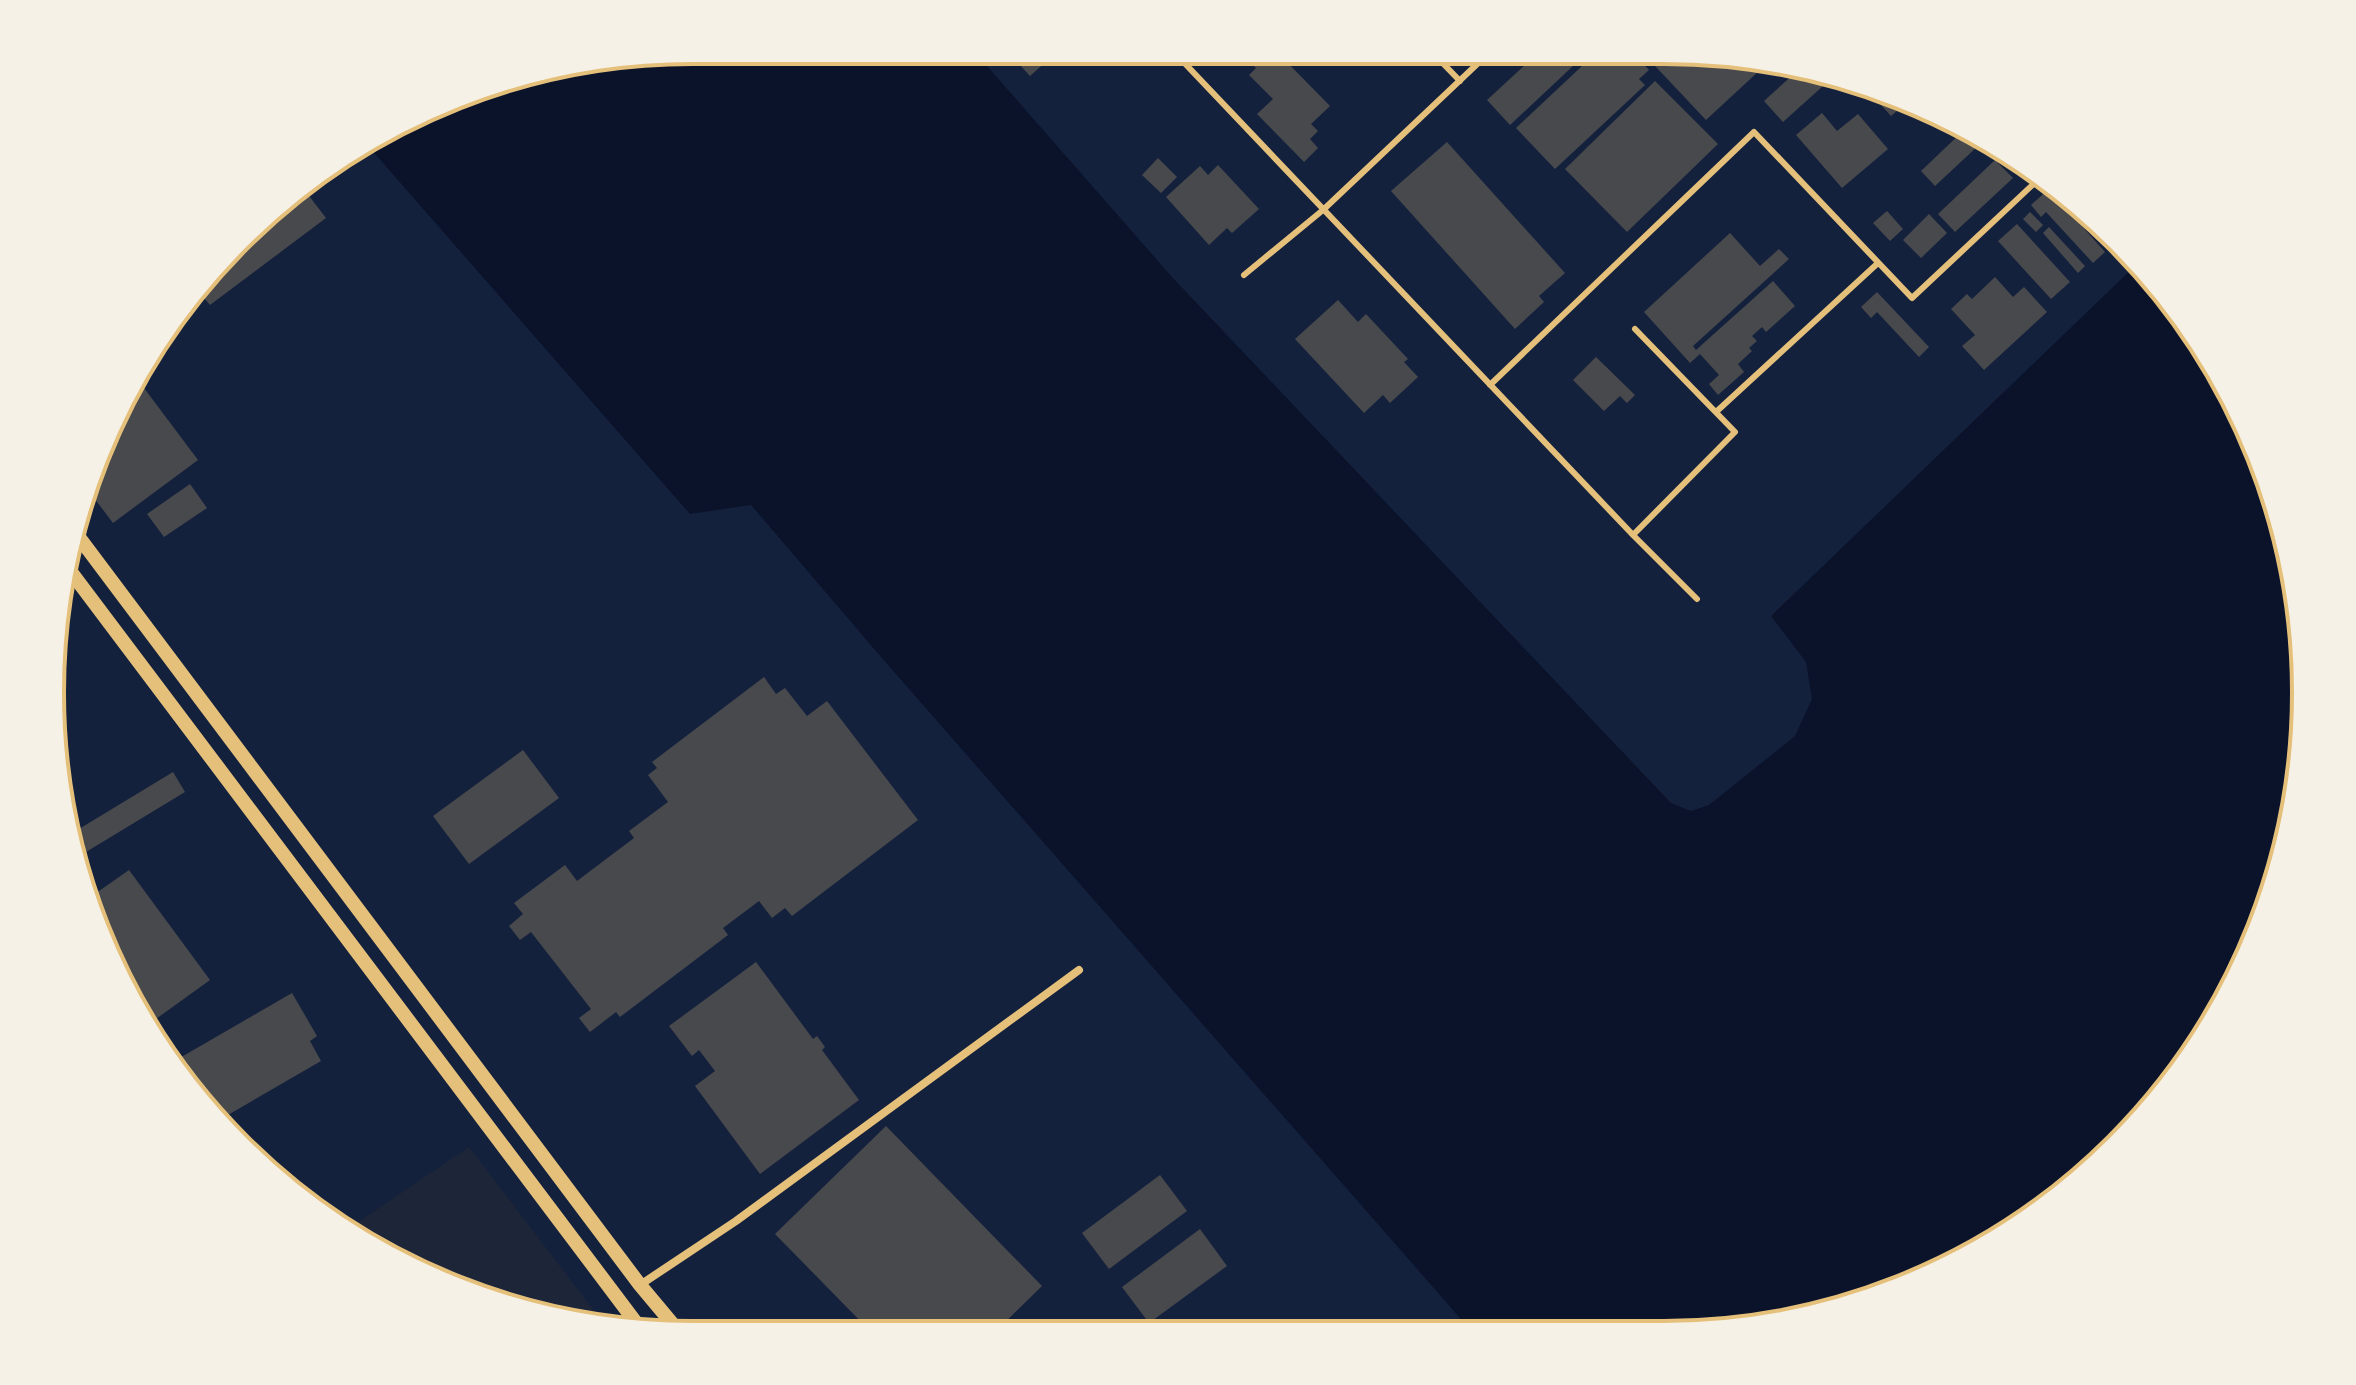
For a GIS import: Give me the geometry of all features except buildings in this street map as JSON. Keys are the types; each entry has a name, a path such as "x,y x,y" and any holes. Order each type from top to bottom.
{"street":[{"path":"82,542 670,1320"},
{"path":"75,577 633,1318"},
{"path":"640,1285 736,1221 1079,970"}],"lane":[{"path":"1185,64 1697,599"},
{"path":"1444,64 1460,81"},
{"path":"1244,275 1323,210 1478,64"},
{"path":"1490,385 1754,132 1912,298 2033,185"},
{"path":"1716,412 1878,263"},
{"path":"1633,535 1735,432 1635,329"}],"shaded area":[{"path":"692,64 985,64 1172,277 1671,803 1691,811 1709,805 1795,736 1812,699 1806,662 1771,616 2130,271 2162,310 2208,378 2244,452 2271,530 2287,610 2291,651 2291,734 2280,815 2259,895 2244,933 2208,1007 2186,1042 2136,1107 2108,1137 2046,1191 1978,1237 1866,1288 1826,1300 1746,1316 1664,1321 1463,1321 751,505 690,514 373,151 415,129 490,97 530,85 610,69"},
{"path":"469,1147 596,1314 490,1288 415,1256 356,1223"}]}
